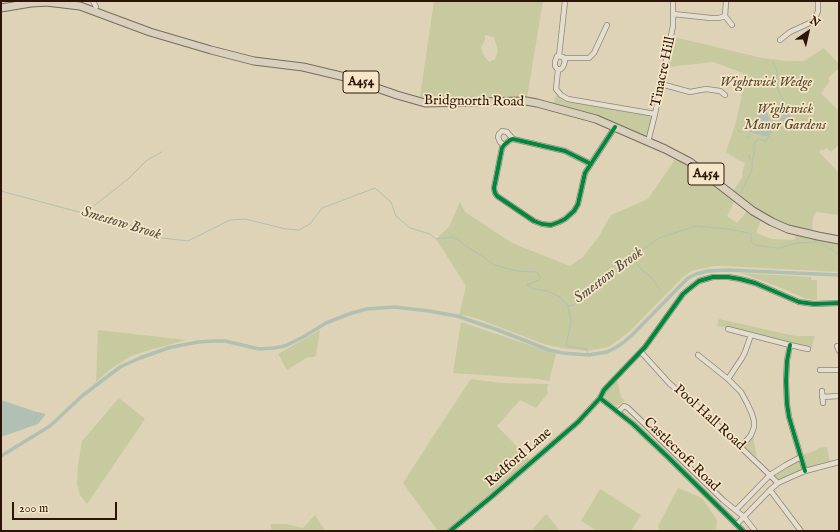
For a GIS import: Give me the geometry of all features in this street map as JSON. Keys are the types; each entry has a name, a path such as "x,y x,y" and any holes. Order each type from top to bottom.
{"highway":[{"name":"Bridgnorth Road","path":"1,8 48,1 95,4 134,26"},
{"name":"Bridgnorth Road","path":"81,3 150,32 211,50 254,61 303,67 345,77 425,103 526,101 596,119 690,162 753,211 772,222 793,230 839,240"}],"street":[{"path":"565,1 559,56 557,56 555,62 555,66 558,70 556,89 560,96 568,99 655,114"},
{"name":"Tinacre Hill","path":"648,142 673,26 673,1"},
{"path":"726,1 725,16 732,26"},
{"path":"783,40 790,32 814,21 818,11 818,1"},
{"path":"673,14 710,18 725,16"},
{"path":"559,56 564,58 589,58 594,53 607,25"},
{"path":"558,70 561,70 565,64 564,58"},
{"path":"661,84 690,92 706,89 722,89 725,95"},
{"path":"591,164 566,151 513,139 509,140 504,145 502,150 494,188 495,193 497,196 534,221 542,224 551,225 565,219 574,211 578,204 584,177 615,127"},
{"path":"504,145 500,142 498,137 502,131 507,132 513,139"},
{"name":"Radford Lane","path":"450,531 572,427 600,398 604,390 649,342 676,303 688,289 699,281 713,277 728,277 755,283 799,302 815,304 839,303"},
{"path":"728,329 808,349"},
{"path":"728,379 742,358 751,335"},
{"path":"790,345 787,361 787,404 789,417 805,471"},
{"path":"837,346 839,351"},
{"name":"Pool Hall Road","path":"640,352 670,384 704,412 778,483"},
{"path":"698,355 728,379 740,392 752,414 754,427 751,435 741,446"},
{"path":"820,370 839,370"},
{"path":"822,391 823,403"},
{"path":"822,397 839,396"},
{"name":"Castlecroft Road","path":"600,398 633,424 743,531"},
{"name":"Castlecroft Road","path":"618,412 622,407 626,407 723,500 744,517 755,531"},
{"path":"736,510 770,475 801,457"},
{"path":"737,524 778,483 805,471 839,462"},
{"path":"770,490 801,531"}],"green space":[{"path":"434,1 543,1 527,98 420,97","holes":["485,35 494,37 498,51 495,59 490,62 483,54 481,47 485,40"]},
{"name":"Wightwick Manor Gardens","path":"674,37 762,58 787,61 804,61 824,48 839,64 839,68 828,78 830,81 821,93 839,111 839,147 837,146 831,152 826,148 819,152 839,173 839,215 817,212 813,217 812,232 782,223 766,216 733,191 743,176 742,173 745,163 726,152 736,122 743,89 743,73 713,62 668,67"},
{"path":"557,94 569,101 653,116 648,137 609,121 553,103"},
{"path":"676,158 685,162 735,200 727,216 737,223 748,210 761,220 756,233 772,239 794,240 797,234 839,244 839,272 725,266 714,266 691,271 682,278 630,331 617,341 608,347 587,351 561,348 544,344 476,318 459,315 466,286 436,239 449,227 460,202 465,212 512,243 570,266 583,257 599,236 611,215 648,199"},
{"path":"741,273 811,277 811,280 817,280 817,300 807,299"},
{"path":"719,319 795,336 815,336 811,349 765,336 717,326"},
{"path":"461,322 556,354 549,381 453,373"},
{"path":"98,330 186,340 131,356 109,370 96,382"},
{"path":"320,330 316,356 306,358 287,370 278,354"},
{"path":"471,379 501,383 548,384 548,393 536,408 520,400 497,426 530,460 446,531 438,531 403,483"},
{"path":"617,380 621,397 625,401 619,405 614,405 609,402 604,395 608,388"},
{"path":"119,398 145,419 87,504 80,495 77,484 78,465 82,441"},
{"path":"753,436 757,458 745,447"},
{"path":"827,447 830,463 805,469 801,455 815,451 819,448"},
{"path":"800,458 803,470 778,481 772,475"},
{"path":"678,488 702,498 717,520 716,531 660,531 658,526"},
{"path":"600,489 641,515 631,531 597,531 581,521"},
{"path":"546,514 560,531 531,531"},
{"path":"315,515 325,531 272,531 270,524 286,524 303,528"}],"shaded area":[{"path":"765,106 767,106 766,110 773,130 769,136 749,132 755,122 759,120 758,113"},
{"path":"782,109 791,115 788,123 780,120 779,118 779,112"},
{"path":"1,400 46,414 38,424 1,437"}],"waterway":[{"path":"773,62 777,71 777,88 788,112"},
{"path":"770,122 779,118"},
{"path":"741,193 752,169 754,144 759,139 766,141 769,136"},
{"path":"86,212 128,179 147,160 162,152"},
{"path":"749,155 750,159"},
{"name":"Smestow Brook","path":"1,191 115,220 138,228 154,237 188,241 230,220 245,219 286,229 299,230 310,224 322,208 375,188 391,202 396,216 410,228 430,234 436,239 452,237 495,265 516,271 537,272 540,276 539,280 527,285 534,289 547,291 560,297 568,306 573,305 608,279 638,253 659,238 696,226 728,229 749,233 751,234 751,241 753,244 759,246 779,248 797,243 818,242 839,254"},
{"path":"633,259 642,270 651,277 661,291"},
{"path":"1,456 50,426 82,396 120,367 168,348 198,342 213,341 225,341 259,349 274,348 285,346 326,323 349,314 366,309 395,307 457,316 549,350 588,355 607,352 624,342 688,278 696,274 708,271 728,270 839,275"},
{"path":"568,306 571,321 566,346 587,349 588,355"}],"cycle path":[{"path":"591,164 565,151 513,139 502,148 494,188 495,193 497,196 534,221 542,224 551,225 565,219 574,211 578,204 585,173 615,127"},
{"path":"450,531 578,422 600,398 604,390 645,347 683,294 699,281 713,277 728,277 755,283 799,302 814,304 839,303"},
{"path":"790,345 787,361 787,404 789,417 805,471"},
{"path":"600,398 633,424 743,531"}],"park label":[{"name":"Wightwick Wedge","path":"766,83"}]}
